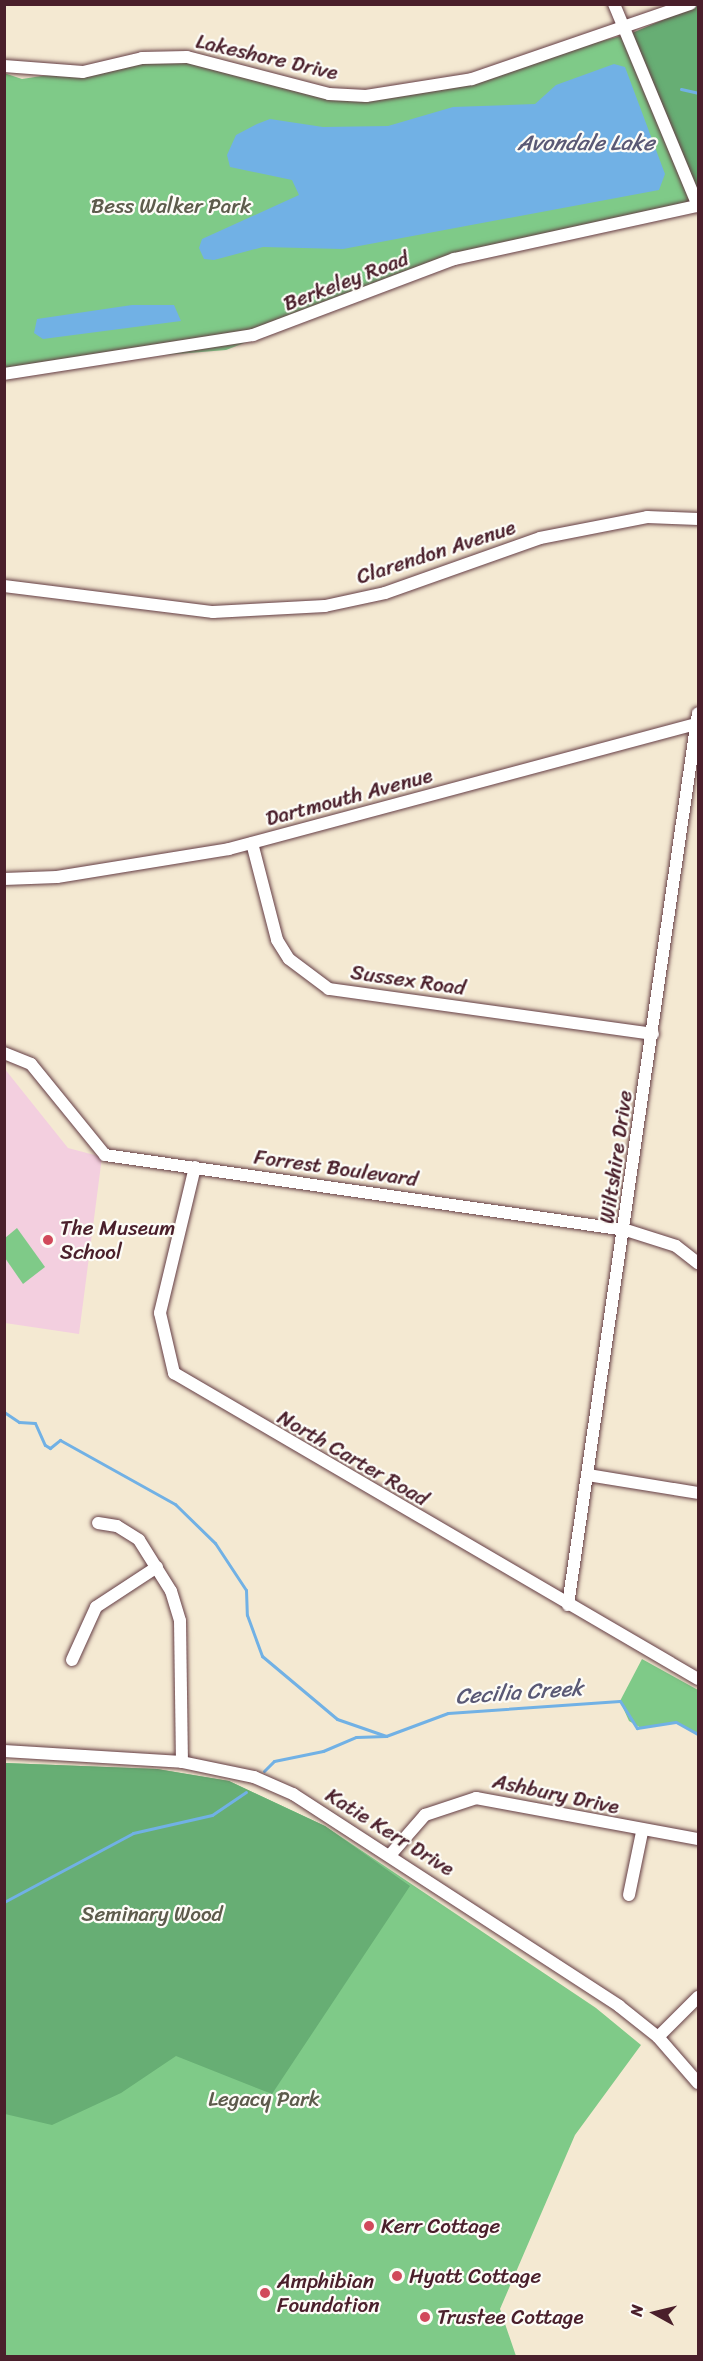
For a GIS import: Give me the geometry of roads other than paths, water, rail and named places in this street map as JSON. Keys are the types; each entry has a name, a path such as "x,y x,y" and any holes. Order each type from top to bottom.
{"street":[{"path":"614,4 698,206"},
{"name":"Lakeshore Drive","path":"4,66 82,72 142,58 187,57 329,94 366,96 472,79 625,30 690,4"},
{"name":"Berkeley Road","path":"4,374 253,335 472,254 698,206"},
{"name":"Clarendon Avenue","path":"4,586 213,612 325,606 396,590 540,538 647,518 699,519"},
{"name":"Dartmouth Avenue","path":"4,879 57,877 252,843 698,718"},
{"name":"Wiltshire Drive","path":"568,1605 626,1230 698,718"},
{"name":"Sussex Road","path":"252,843 277,940 289,959 329,989 653,1034"},
{"name":"Forrest Boulevard","path":"4,1053 31,1064 102,1153 626,1230 676,1246 699,1263"},
{"name":"North Carter Road","path":"195,1167 160,1313 174,1372 568,1605 699,1679"},
{"path":"588,1475 699,1493"},
{"path":"98,1523 117,1526 139,1540 157,1567 180,1621 182,1762"},
{"path":"72,1660 96,1607 157,1567"},
{"name":"Katie Kerr Drive","path":"4,1751 182,1762 273,1786 391,1854 658,2037 699,2083"},
{"name":"Ashbury Drive","path":"391,1854 425,1815 476,1798 642,1832 699,1839"},
{"path":"629,1895 642,1832"},
{"path":"658,2037 699,1997"}],"water":[{"name":"Avondale Lake","path":"614,64 625,67 665,174 659,190 343,249 263,247 214,260 204,259 199,248 202,239 299,195 292,180 230,167 227,155 236,135 257,124 270,119 323,127 388,126 453,107 535,104 556,85"},
{"path":"132,305 174,305 181,321 43,339 34,333 37,319"}],"waterway":[{"path":"681,89 698,93"},
{"path":"4,1412 19,1422 35,1423 45,1445 50,1448 60,1440 175,1504 215,1543 246,1590 247,1615 262,1656 337,1719 386,1736"},
{"name":"Cecilia Creek","path":"264,1771 274,1761 323,1751 356,1737 386,1736 448,1713 620,1701 637,1728 676,1722 698,1734"},
{"name":"Cecilia Creek","path":"4,1902 133,1833 212,1815 246,1792"}],"place":[{"name":"The Museum School","path":"48,1240"},
{"name":"Kerr Cottage","path":"369,2226"},
{"name":"Hyatt Cottage","path":"397,2276"},
{"name":"Amphibian Foundation","path":"265,2293"},
{"name":"Trustee Cottage","path":"425,2317"}],"park label":[{"name":"Bess Walker Park","path":"171,206"},
{"name":"Seminary Wood","path":"152,1914"},
{"name":"Legacy Park","path":"264,2099"}]}
